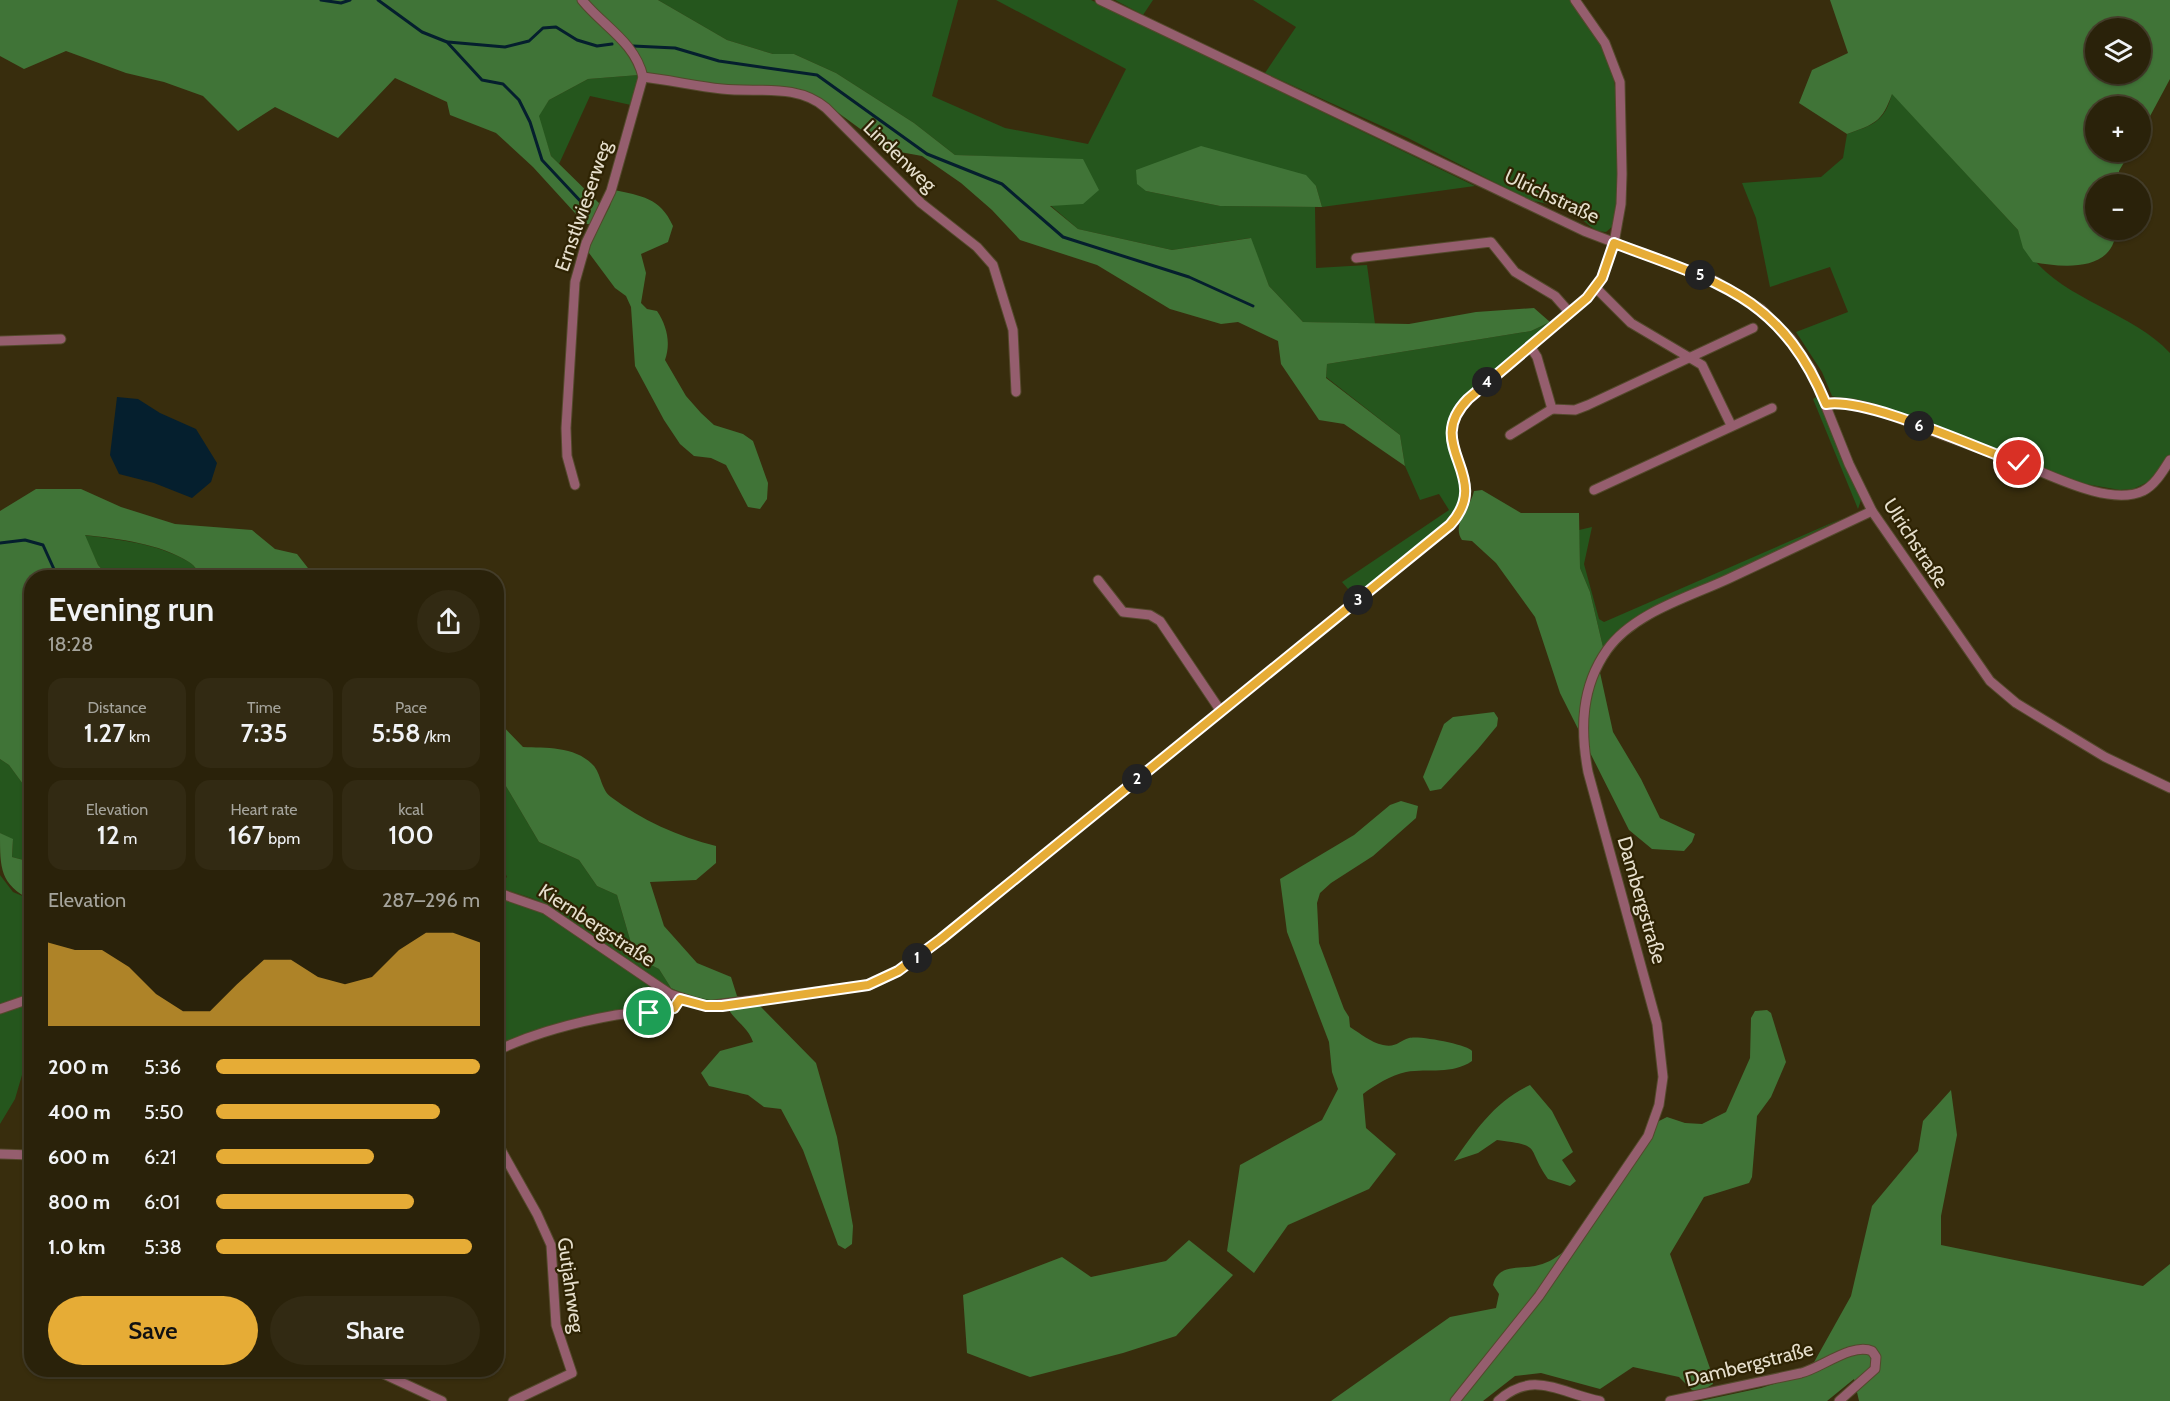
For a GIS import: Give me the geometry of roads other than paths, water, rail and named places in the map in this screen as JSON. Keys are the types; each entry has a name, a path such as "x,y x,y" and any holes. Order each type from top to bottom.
{"street":[{"path":"582,0 615,31 637,58 643,77"},
{"name":"Ulrichstraße","path":"1100,0 1394,141 1614,243 1715,281 1761,309 1802,355 1826,404 1849,464 1872,511 1968,654 1999,690 2016,703 2126,769 2170,788"},
{"name":"Kiernbergstraße","path":"504,895 545,909 680,999 700,1005 722,1006 849,990 883,980 941,939 1457,518 1463,510 1467,493 1464,476 1451,439 1455,414 1468,399 1570,313 1595,287 1607,267 1614,243 1621,204 1623,174 1620,82 1608,49 1575,0"},
{"name":"Lindenweg","path":"643,77 730,90 799,93 818,101 921,203 977,247 993,265 1013,330 1016,392"},
{"name":"Ernstlwieserweg","path":"575,485 567,456 566,428 575,282 586,243 611,192 643,77"},
{"path":"1356,258 1491,242 1515,272 1555,296 1570,313"},
{"path":"1595,287 1631,323 1692,358 1705,370 1731,425"},
{"path":"1510,435 1552,409 1575,410 1753,328"},
{"path":"0,341 61,339"},
{"path":"1530,346 1537,357 1548,402 1552,409"},
{"path":"1826,404 1841,402 1881,412 2068,484 2106,492 2124,494 2143,491 2159,477 2170,460"},
{"path":"1594,490 1772,408"},
{"name":"Dambergstraße","path":"1455,1401 1539,1296 1577,1238 1638,1154 1655,1119 1661,1093 1663,1060 1657,1024 1588,772 1584,748 1582,730 1587,695 1599,662 1619,636 1653,614 1872,511"},
{"path":"1098,580 1124,612 1150,615 1160,621 1220,710"},
{"path":"504,1048 524,1039 582,1022 618,1014 668,1011 677,1005 680,999"},
{"path":"0,1009 24,1001"},
{"path":"0,1154 24,1155"},
{"name":"Gutjahrweg","path":"504,1155 537,1214 551,1245 556,1325 572,1373 513,1401"},
{"name":"Dambergstraße","path":"1671,1401 1816,1369 1857,1348 1872,1351 1876,1357 1875,1369 1839,1401"},
{"path":"390,1377 442,1401"},
{"path":"1498,1401 1513,1389 1528,1384 1600,1401"}],"water":[{"path":"117,397 138,399 160,413 196,429 217,463 211,482 192,498 154,483 119,474 110,455"}],"waterway":[{"path":"321,0 341,3 350,0"},
{"path":"378,0 422,32 447,42 482,80 503,84 519,100 530,122 542,160 585,206"},
{"path":"448,42 505,47 529,41 543,28 556,27 577,40 597,46 612,44"},
{"path":"633,46 675,48 719,61 817,75 927,154 1002,184 1063,237 1189,277 1253,306"},
{"path":"0,543 25,540 43,545 54,570"}]}
